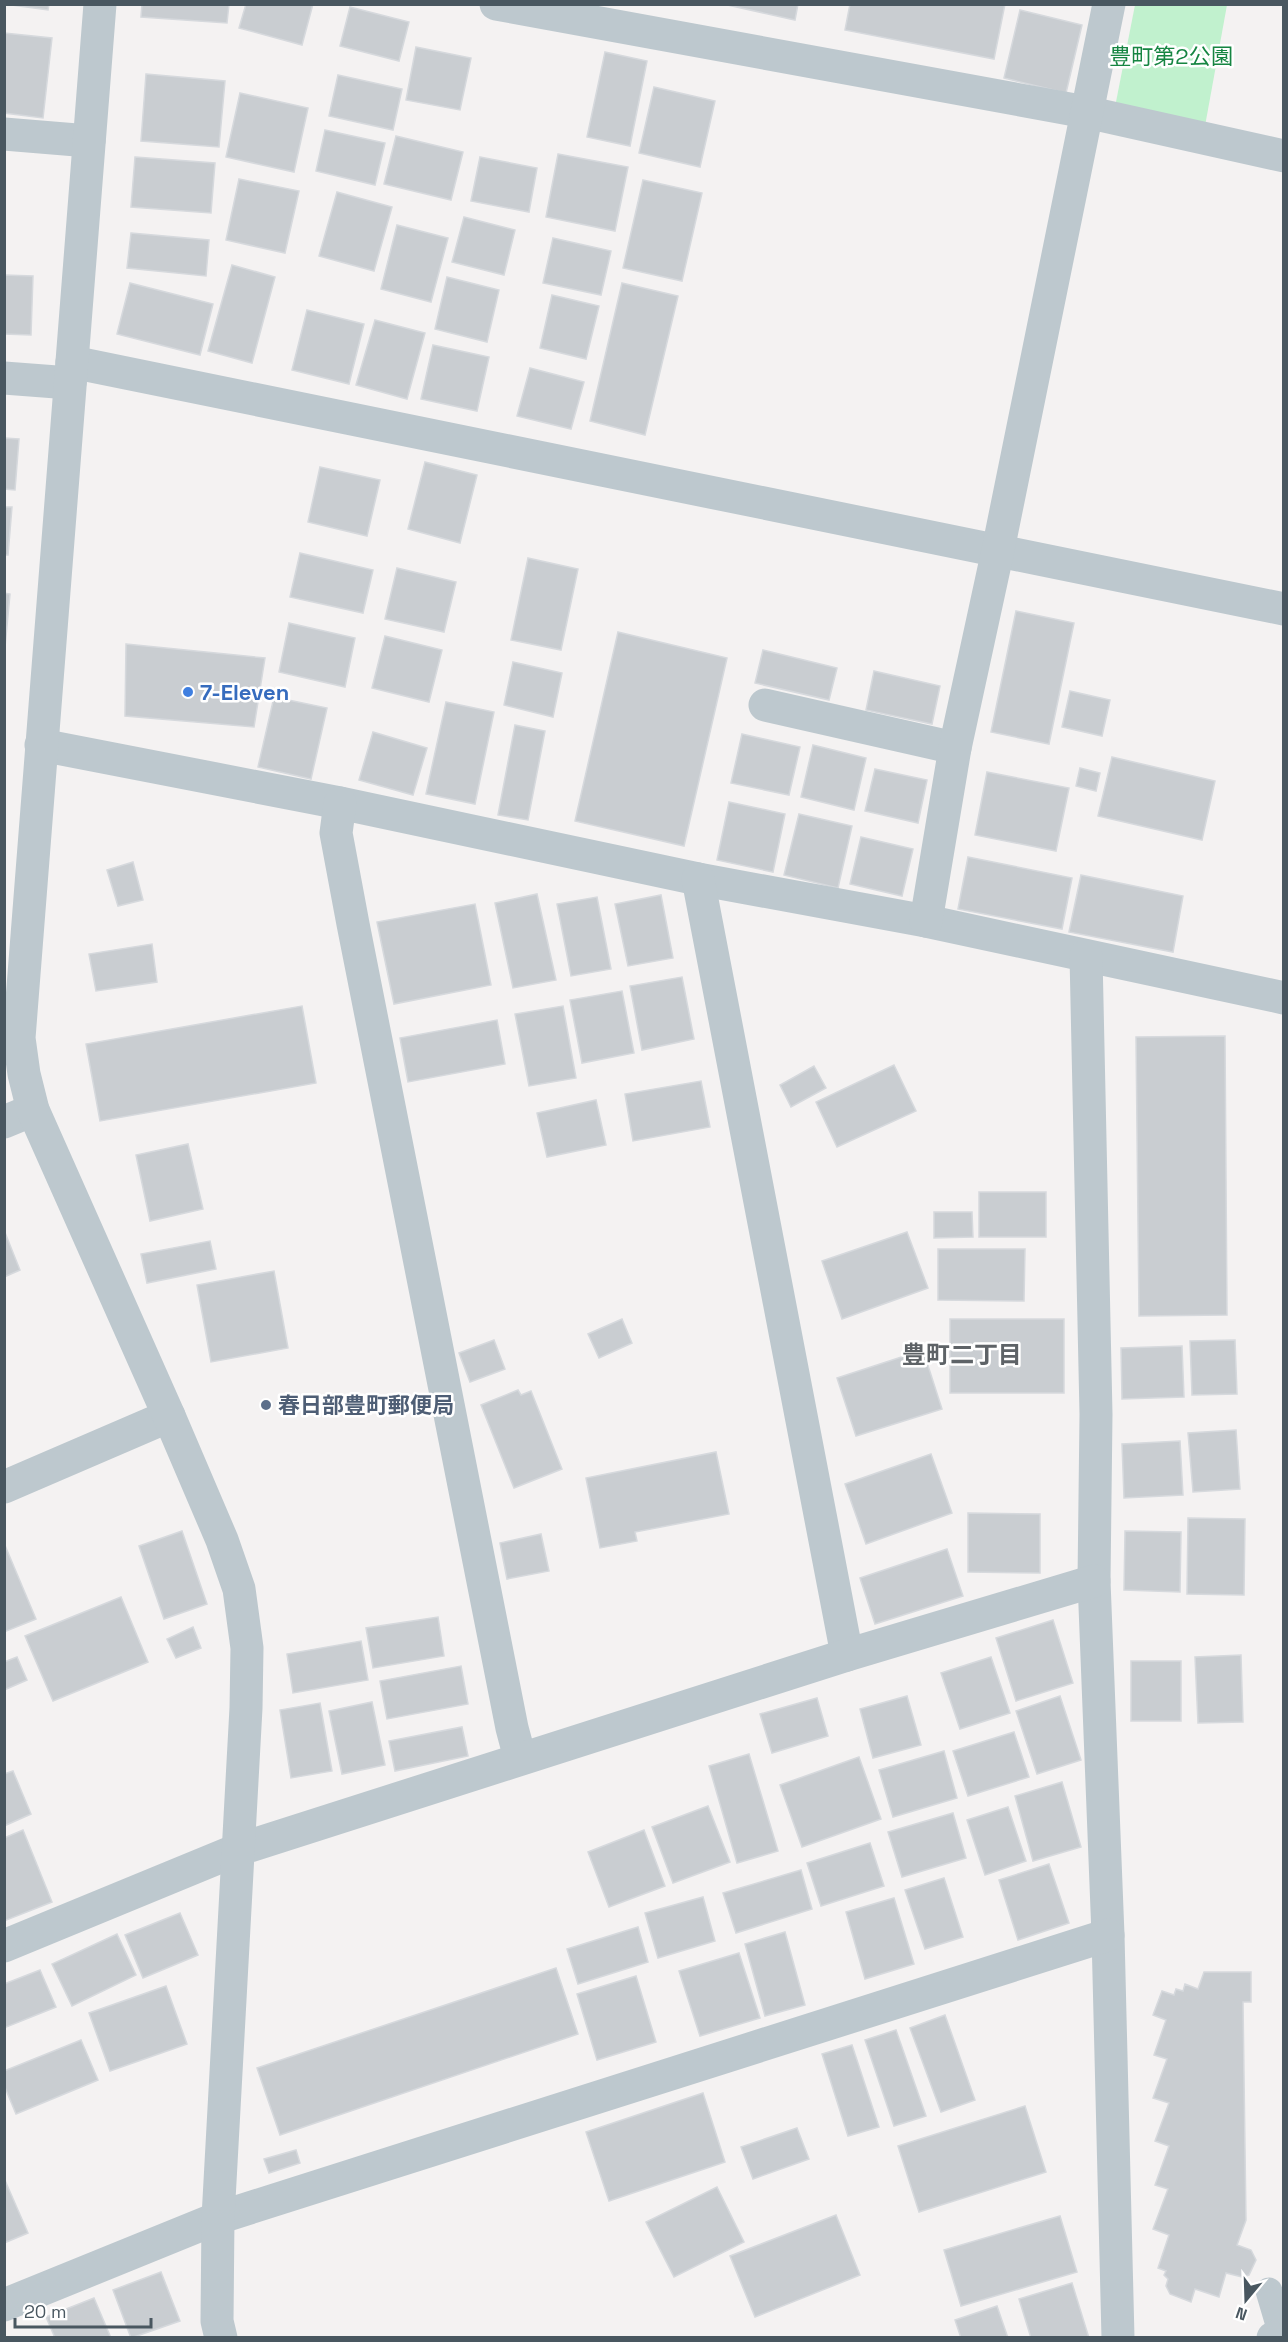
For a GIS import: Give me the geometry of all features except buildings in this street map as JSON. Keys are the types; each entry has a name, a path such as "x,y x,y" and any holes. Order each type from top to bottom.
{"street":[{"path":"100,4 41,745 12,1038 24,1074 19,1116 169,1416 222,1540 239,1589 247,1648 246,1707 218,2218 217,2321 221,2337"},
{"path":"496,4 1086,112 1284,156"},
{"path":"926,921 955,748 998,550 1109,4"},
{"path":"4,134 89,141"},
{"path":"4,378 71,373 998,550 1284,609"},
{"path":"765,705 955,748"},
{"path":"41,745 340,803 698,879 926,921 1284,998"},
{"path":"340,803 336,833 353,924 512,1728 520,1758"},
{"path":"698,879 847,1655"},
{"path":"1086,956 1096,1414 1094,1581 1108,1935 1118,2337"},
{"path":"4,1487 169,1416"},
{"path":"4,1946 237,1850 847,1655 1094,1581"},
{"path":"4,2305 218,2218 1108,1935"}],"lane":[{"path":"1269,2291 1281,2336"}],"green space":[{"name":"豊町第2公園","path":"1135,5 1227,5 1205,126 1115,107"}],"place":[{"name":"7-Eleven","path":"188,692"},
{"name":"春日部豊町郵便局","path":"266,1405"}],"district":[{"name":"豊町二丁目","path":"962,1355"}]}
